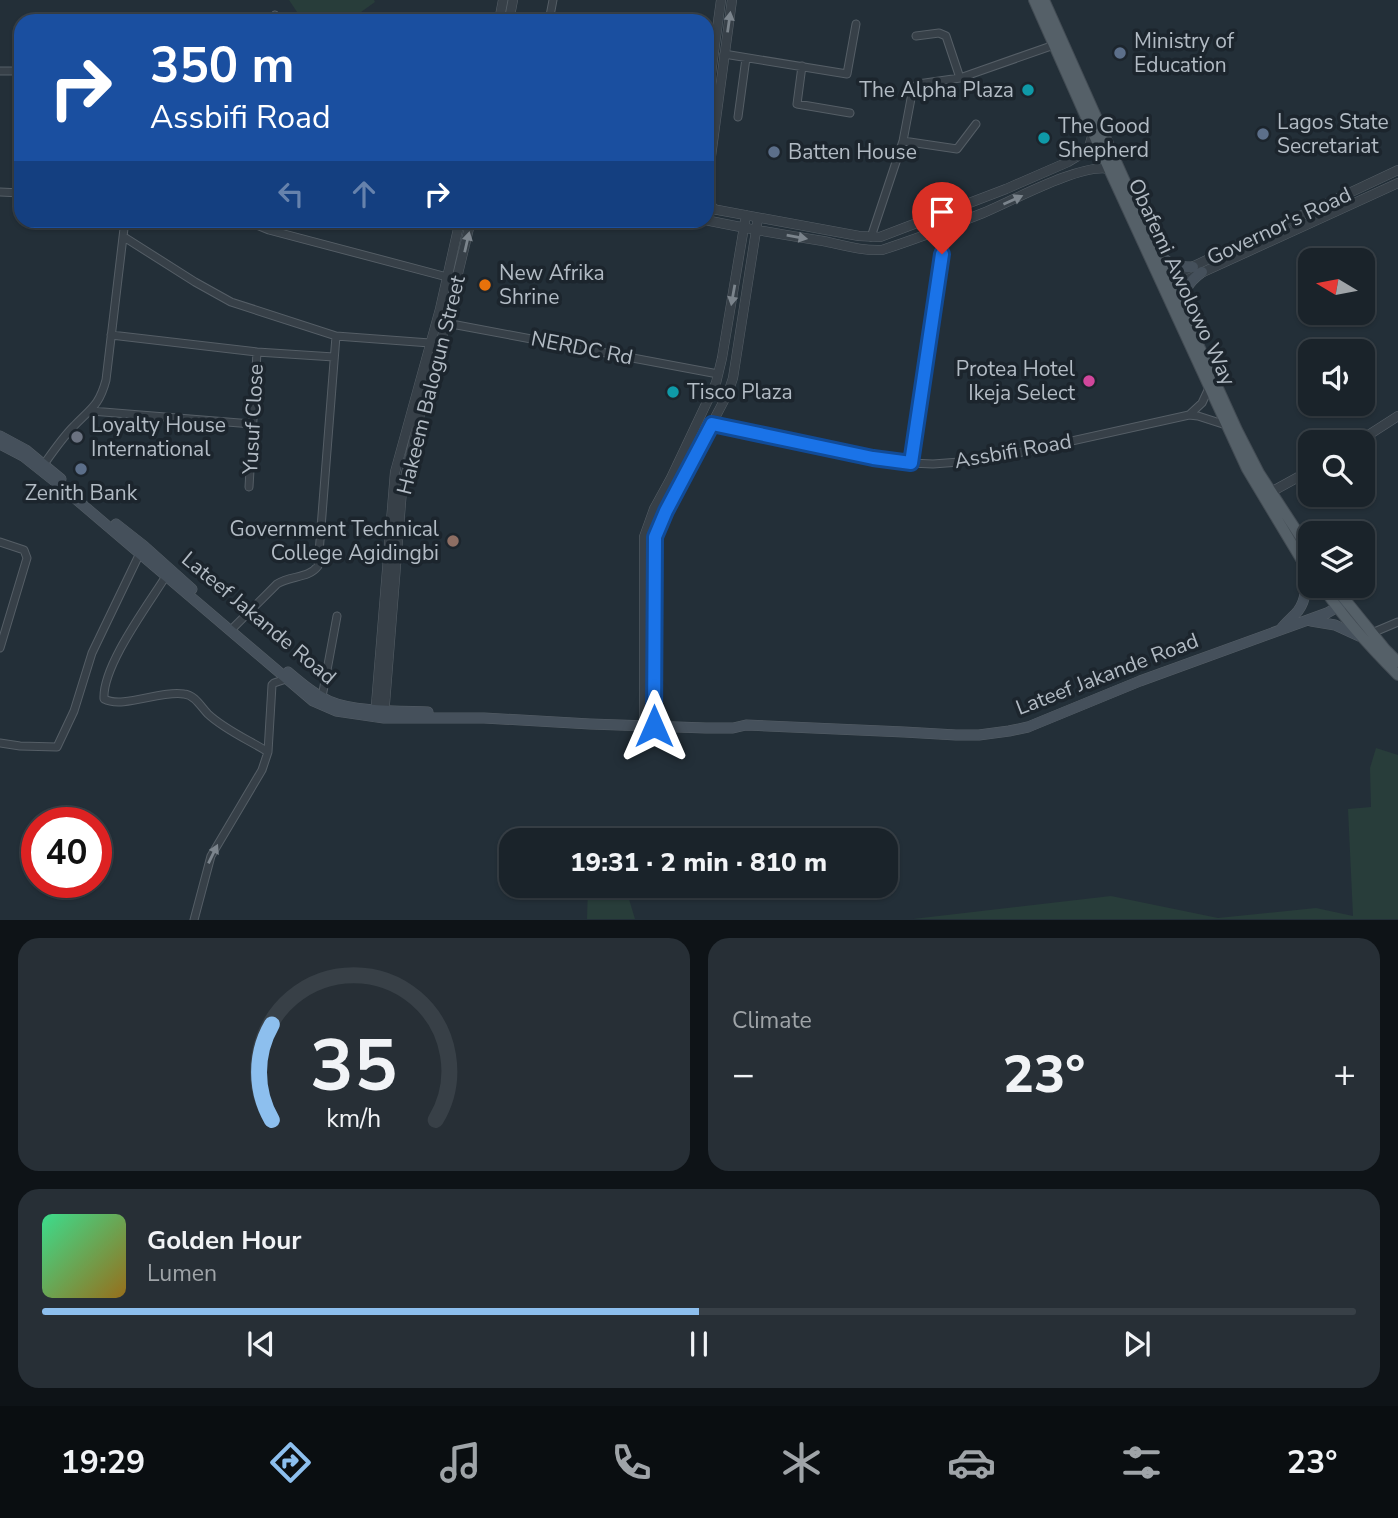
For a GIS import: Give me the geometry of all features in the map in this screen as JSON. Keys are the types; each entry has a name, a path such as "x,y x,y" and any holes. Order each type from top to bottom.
{"main road":[{"name":"Obafemi Awolowo Way","path":"1034,0 1109,169 1166,284 1247,469 1298,553"},
{"name":"Obafemi Awolowo Way","path":"1044,0 1156,251 1166,284 1186,317 1237,429 1271,492 1298,533"},
{"path":"1156,251 1173,265 1198,269 1184,291 1186,317"},
{"name":"Lateef Jakande Road","path":"0,436 26,450 57,483 286,679 313,701 328,709 484,719 649,723 719,728 746,725 956,736 1009,731 1028,727 1140,681 1341,605"},
{"name":"Lateef Jakande Road","path":"0,444 42,467 144,546 295,678 337,704 380,714"},
{"path":"1280,630 1297,612 1304,598"},
{"path":"1334,598 1398,676"},
{"path":"1338,598 1341,605"},
{"path":"1307,620 1367,635 1398,662"}],"street":[{"path":"714,52 721,0"},
{"path":"714,132 732,0"},
{"path":"724,54 847,74 856,24"},
{"path":"916,36 939,33 946,36 960,78"},
{"path":"871,237 903,141 913,88 918,84 960,78 1054,45"},
{"path":"738,117 746,58"},
{"path":"802,66 797,104 850,113"},
{"path":"903,141 957,149 976,124"},
{"path":"714,210 880,237 1052,169 1083,153 1091,143 1093,133"},
{"path":"1052,169 1057,180"},
{"path":"714,222 869,251 882,250 981,214 1057,180 1090,169 1109,169"},
{"name":"Governor's Road","path":"1166,284 1398,170"},
{"name":"Governor's Road","path":"1198,269 1398,183"},
{"path":"649,723 643,683 644,537 654,509 705,408 718,374 746,215"},
{"path":"649,723 654,683 655,537 733,378 758,218"},
{"path":"911,463 947,226"},
{"path":"42,467 73,426 91,411 103,391 125,228"},
{"path":"265,228 447,277"},
{"name":"Hakeem Balogun Street","path":"420,398 430,343 458,228"},
{"name":"Hakeem Balogun Street","path":"380,714 395,472 446,323 469,228"},
{"name":"Hakeem Balogun Street","path":"124,237 231,302 336,337 430,343"},
{"path":"738,268 750,270"},
{"name":"NERDC Rd","path":"446,323 718,374"},
{"path":"111,335 257,352 334,357"},
{"path":"234,627 277,584 284,579 309,574 318,566 336,337"},
{"name":"Yusuf Close","path":"249,486 257,352"},
{"path":"1189,415 1202,403 1210,387"},
{"path":"91,411 253,424"},
{"path":"1189,415 1227,425"},
{"name":"Assbifi Road","path":"712,424 873,458 933,464 986,460 1189,415"},
{"path":"1375,431 1398,416"},
{"path":"1271,492 1298,477"},
{"path":"0,542 24,550 27,558 0,648"},
{"path":"0,743 57,747 74,711 92,653 140,553"},
{"path":"166,576 123,643 108,677 104,699 113,703 168,694 185,694 194,699 210,716 268,752"},
{"path":"322,697 337,616"},
{"path":"1367,635 1398,622"},
{"path":"194,919 211,856 262,770 268,752 271,689 274,683 286,679"},
{"path":"643,683 654,683"}],"green space":[{"path":"289,0 375,2 358,14 298,14"},
{"path":"1376,748 1398,755 1398,919 913,919 1111,896 1218,918 1316,908 1353,916 1348,809 1371,807 1370,768"},
{"path":"588,898 629,898 635,919 587,919"}],"place":[{"name":"Ministry of Education","path":"1120,53"},
{"name":"The Alpha Plaza","path":"1028,90"},
{"name":"Lagos State Secretariat","path":"1263,134"},
{"name":"The Good Shepherd","path":"1044,138"},
{"name":"Batten House","path":"774,152"},
{"name":"New Afrika Shrine","path":"485,285"},
{"name":"Protea Hotel Ikeja Select","path":"1089,381"},
{"name":"Tisco Plaza","path":"673,392"},
{"name":"Loyalty House International","path":"77,437"},
{"name":"Zenith Bank","path":"81,469"},
{"name":"Government Technical College Agidingbi","path":"453,541"}],"route":[{"path":"654,726 655,537 712,424 873,458 911,463 942,254"}]}
